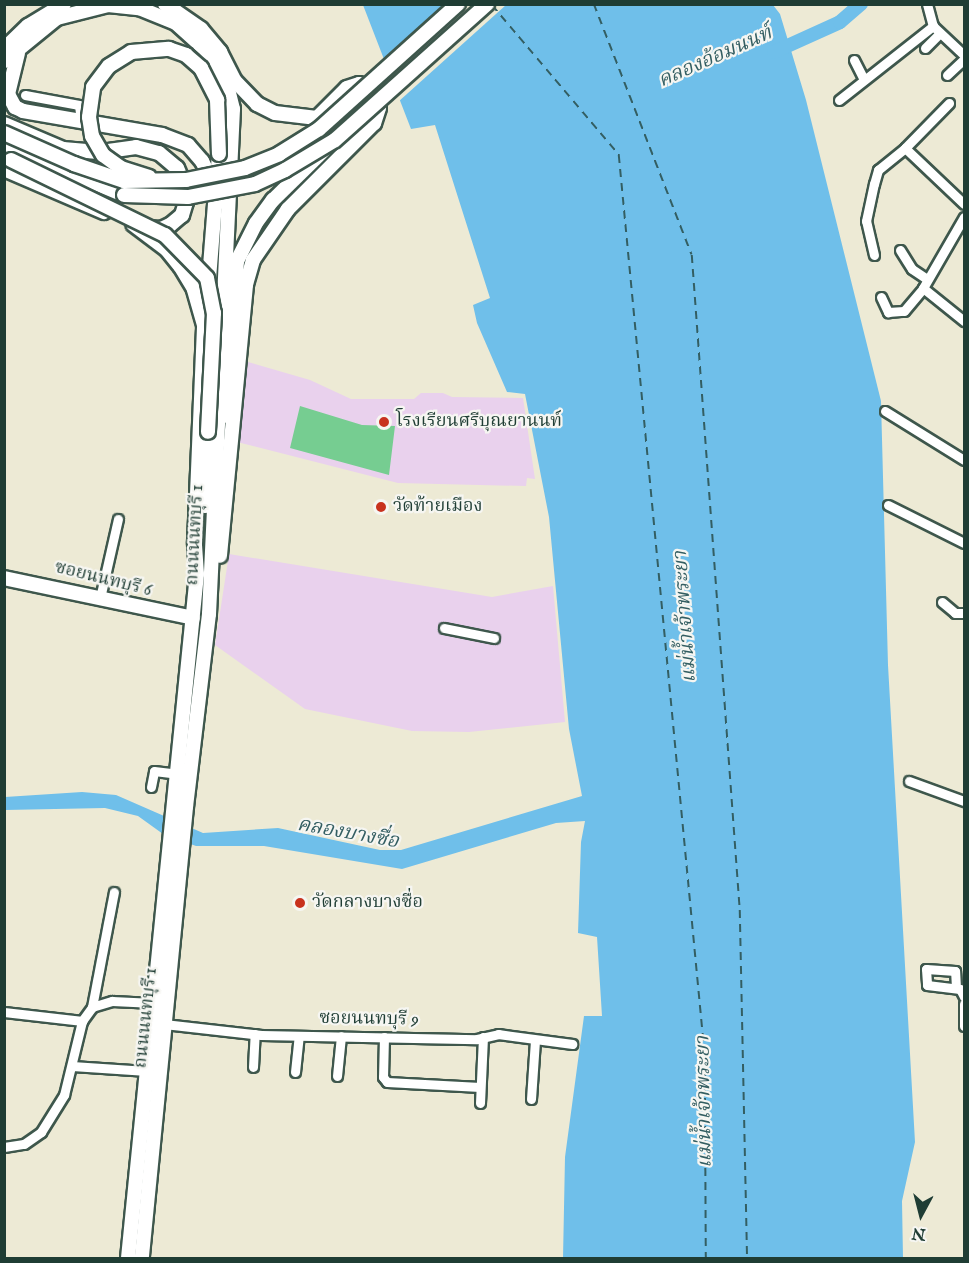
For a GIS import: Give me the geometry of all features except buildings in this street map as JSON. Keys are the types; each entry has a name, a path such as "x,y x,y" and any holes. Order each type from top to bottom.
{"main road":[{"path":"64,4 28,26 11,51 8,94 15,106 81,122 162,135 188,145 213,184 217,204"},
{"path":"165,4 201,29 220,52 235,81 257,104 275,112 317,118 347,88 359,84 379,108 374,123 288,209 253,260 246,285 224,536 209,614"},
{"path":"4,133 110,177 166,182 245,168 279,154 319,129 458,4"},
{"path":"218,448 230,372 237,261 246,241 273,200 335,140 487,4"},
{"name":"ถนนนนทบุรี 1","path":"4,61 11,51 57,18 80,9 123,5 176,23 192,34 218,67 233,109 233,154 209,614 154,1003 128,1258"},
{"path":"166,182 121,168 103,155 92,136 89,117 93,87 109,66 125,55 142,48 169,49 186,55 201,68 217,100 219,154 217,204 204,325"},
{"path":"4,124 63,149 100,152 136,147 159,153 168,159 185,187 186,202 182,215 161,229 133,224"},
{"path":"7,162 66,184 124,195 188,197 255,184 335,140"},
{"path":"4,146 124,195"},
{"path":"7,162 165,235 207,278 214,313 205,519 198,574"},
{"name":"ถนนนนทบุรี 1","path":"7,162 133,224 166,249 194,289 204,325 195,542 198,574 177,774 180,807"},
{"name":"ซอยนนทบุรี 6","path":"4,578 193,618"},
{"name":"ถนนนนทบุรี 1","path":"142,1258 164,1024 175,855"}],"street":[{"path":"927,4 937,29 964,57 947,75"},
{"path":"925,48 937,29"},
{"path":"839,100 937,29"},
{"path":"854,60 864,80"},
{"path":"25,95 78,105 81,122"},
{"path":"874,255 866,221 878,170 905,148 949,104"},
{"path":"905,148 964,204"},
{"path":"881,297 888,312 899,313 925,284 964,218"},
{"path":"900,250 925,284 964,321"},
{"path":"885,411 964,460"},
{"path":"888,505 964,543"},
{"path":"100,598 118,519"},
{"path":"942,602 956,613 964,614"},
{"path":"444,628 494,638"},
{"path":"152,787 154,771 177,774"},
{"path":"909,780 964,801"},
{"path":"4,1147 24,1144 41,1132 64,1095 82,1021 92,1007 114,892"},
{"path":"956,988 964,997"},
{"path":"92,1007 111,1001 154,1003"},
{"path":"964,1004 964,1026"},
{"path":"4,1012 82,1021"},
{"name":"ซอยนนทบุรี 9","path":"164,1024 255,1034 298,1036 483,1037 498,1034 572,1044"},
{"path":"253,1067 255,1034"},
{"path":"296,1072 298,1036"},
{"path":"337,1076 340,1036"},
{"path":"384,1037 383,1077 387,1082 480,1087"},
{"path":"480,1103 483,1037"},
{"path":"531,1099 535,1040"},
{"path":"72,1066 147,1071"}],"shaded area":[{"name":"โรงเรียนศรีบุณยานนท์","path":"248,362 310,380 351,399 414,399 421,393 443,393 452,397 523,398 535,479 527,478 526,486 398,483 237,442"},
{"path":"229,554 492,597 553,586 565,722 469,732 412,731 305,709 215,645"}],"green space":[{"path":"300,406 362,425 395,426 389,475 290,448"}],"water":[{"name":"แม่น้ำเจ้าพระยา","path":"363,5 773,5 780,14 806,100 881,401 888,665 915,1142 902,1201 903,1258 563,1258 565,1157 584,1016 602,1016 597,937 578,933 581,842 585,821 556,823 402,869 264,846 196,846 163,834 138,816 105,808 5,810 5,797 82,792 116,795 203,833 278,828 380,850 401,850 582,796 569,729 549,517 525,394 507,392 477,323 473,305 490,298 435,125 411,129"}],"pier":[{"path":"449,5 506,5 398,102 384,63"}],"waterway":[{"name":"คลองอ้อมนนท์","path":"774,52 840,22 861,4"}],"ferry route":[{"path":"594,4 692,255 740,910 747,1258"},
{"path":"492,5 619,155 705,1056 706,1258"}],"place":[{"name":"โรงเรียนศรีบุณยานนท์","path":"384,422"},
{"name":"วัดท้ายเมือง","path":"381,507"},
{"name":"วัดกลางบางซื่อ","path":"300,903"}],"water label":[{"name":"คลองบางซื่อ","path":"348,833"}]}
